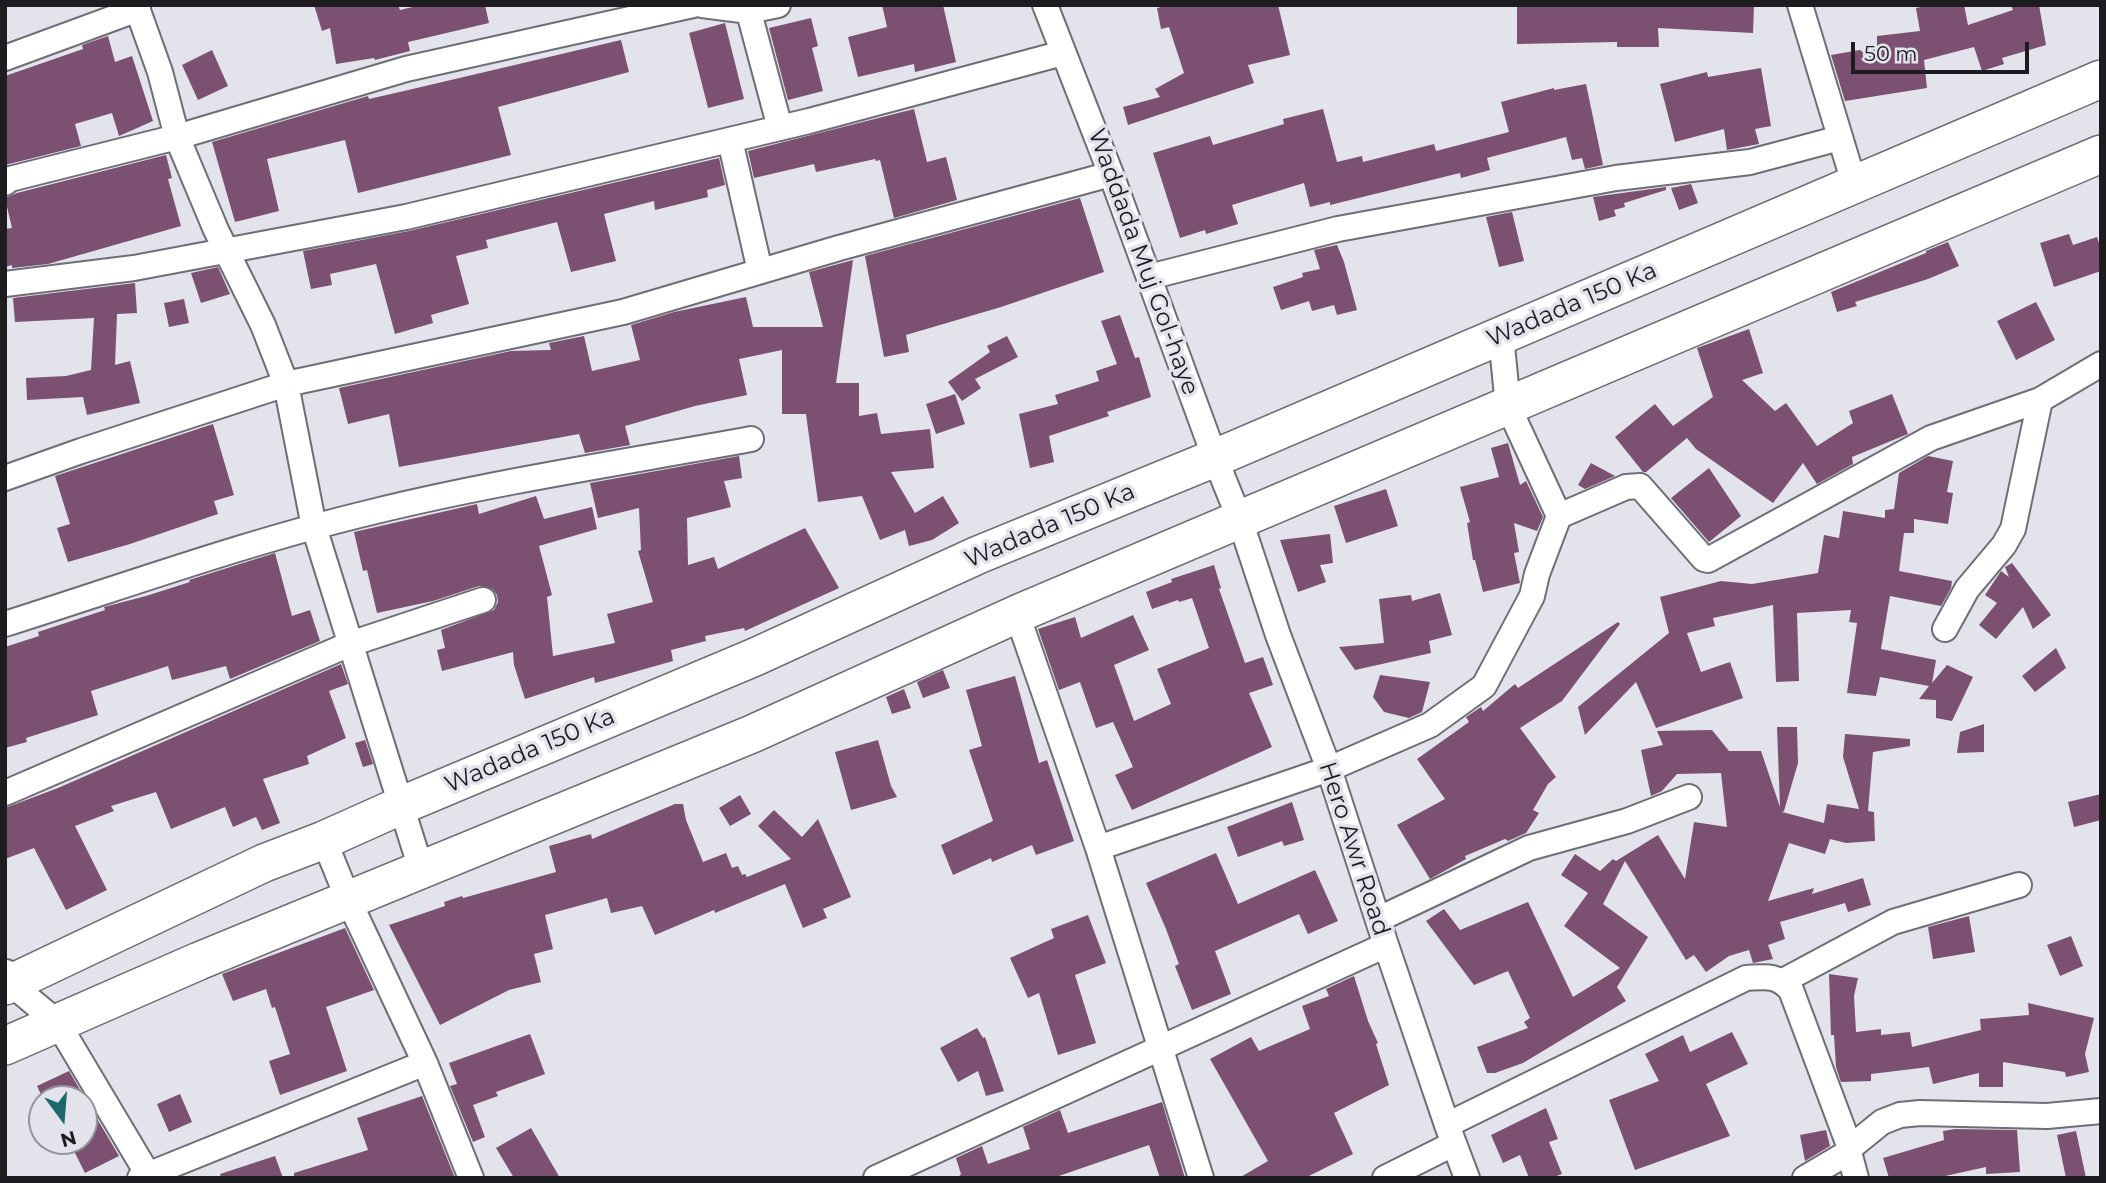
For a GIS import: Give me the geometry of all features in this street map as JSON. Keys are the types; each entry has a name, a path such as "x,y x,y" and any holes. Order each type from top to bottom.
{"street":[{"path":"5,183 10,179 177,137 406,69 693,5"},
{"path":"702,5 748,8 778,5"},
{"name":"Waddada Muj Gol-haye","path":"1045,5 1240,520"},
{"path":"1800,5 1854,183"},
{"path":"5,58 137,7 160,72 177,137 225,250 263,325 286,384 314,527 421,869"},
{"path":"748,8 780,128"},
{"path":"5,285 134,268 406,217 780,128 1063,52"},
{"name":"Wadada 150 Ka","path":"7,980 264,863 755,657 978,555 1215,458 2101,79"},
{"path":"1149,277 1338,229 1616,178 1750,162 1840,138"},
{"path":"730,140 760,271"},
{"path":"5,1046 57,1021 348,899 752,734 1017,614 2101,154"},
{"path":"5,478 80,450 286,384 622,312 1111,174"},
{"path":"1098,848 1329,769 1430,725 1484,686 1532,596 1559,516 1508,406 1501,336"},
{"path":"1559,516 1626,487 1640,486 1704,559 1708,560 1931,438 2040,400 2101,364"},
{"path":"1945,629 1967,589 2004,545 2013,528 2040,400"},
{"path":"5,624 314,527 378,510 751,439"},
{"name":"Hero Awr Road","path":"1240,520 1278,635 1329,769 1386,945 1467,1178"},
{"path":"5,793 350,644 484,600"},
{"path":"1017,614 1098,848 1201,1178"},
{"path":"1379,919 1529,848 1627,821 1689,797"},
{"path":"324,840 348,899 425,1063 471,1178"},
{"path":"1783,981 1893,922 2019,885"},
{"path":"876,1178 1386,945"},
{"path":"1385,1178 1450,1134 1746,978 1770,977 1783,981 1791,990 1849,1150 1856,1178"},
{"path":"7,980 57,1021 146,1177 425,1063"},
{"path":"1805,1178 1849,1150 1882,1122 1899,1115 1920,1113 2047,1116 2101,1111"}],"building":[{"path":"314,5 398,5 400,10 421,5 485,5 489,23 408,42 410,51 375,60 336,64 330,28 322,31"},
{"path":"882,5 943,5 956,62 915,72 914,64 858,77 848,37 887,27"},
{"path":"1169,5 1278,5 1290,55 1248,65 1254,83 1128,125 1123,107 1160,97 1155,89 1184,73 1169,27 1161,29 1157,8"},
{"path":"1754,5 1753,33 1658,28 1659,47 1617,47 1617,42 1517,44 1517,7"},
{"path":"1964,5 1968,25 2013,10 2011,5 2039,5 2046,45 2002,58 2004,64 1982,71 1974,47 1924,60 1927,88 1845,101 1831,55 1877,47 1877,36 1920,31 1916,8"},
{"path":"811,18 818,46 812,48 823,91 788,100 769,28"},
{"path":"725,23 744,99 708,108 689,33"},
{"path":"108,36 115,62 132,56 153,121 119,136 112,113 75,124 81,146 5,165 5,76 83,49 82,45"},
{"path":"621,40 629,72 498,107 511,155 358,193 345,140 267,159 279,211 235,222 212,142 368,96 369,99"},
{"path":"212,50 228,86 198,100 182,65"},
{"path":"1761,68 1771,126 1755,129 1759,144 1727,150 1724,129 1675,142 1660,84 1707,72 1708,77"},
{"path":"1586,84 1603,165 1585,169 1582,158 1572,160 1566,137 1487,158 1490,170 1461,178 1460,173 1330,205 1330,202 1310,207 1304,183 1232,205 1238,224 1206,234 1205,230 1180,238 1153,153 1210,136 1213,145 1284,124 1283,119 1323,109 1337,162 1362,156 1363,162 1434,144 1436,151 1509,132 1501,102 1554,88"},
{"path":"914,109 927,162 946,157 957,200 894,218 880,160 875,159 816,172 814,164 754,178 748,151"},
{"path":"166,155 172,178 168,179 181,226 48,264 5,267 5,229 12,228 5,198"},
{"path":"719,158 725,185 707,190 708,197 655,210 654,201 604,214 616,261 571,272 557,222 486,240 488,248 456,256 469,304 431,315 433,323 395,334 376,264 330,274 332,285 311,289 303,251 409,231"},
{"path":"1691,184 1698,203 1679,210 1671,188"},
{"path":"1666,187 1666,190 1624,203 1625,207 1614,210 1616,216 1599,221 1593,197"},
{"path":"1080,198 1104,272 1001,307 906,335 909,352 884,357 865,256"},
{"path":"1512,212 1524,261 1499,267 1486,217"},
{"path":"2069,234 2073,245 2097,237 2101,249 2101,271 2054,287 2040,243"},
{"path":"1948,242 1959,266 1928,279 1855,302 1857,306 1837,312 1831,292"},
{"path":"1337,245 1357,310 1337,315 1334,305 1312,311 1309,301 1281,310 1273,287 1303,277 1302,273 1320,269 1314,250"},
{"path":"853,260 836,383 859,383 859,416 877,413 881,434 930,429 934,468 891,472 915,513 943,496 959,523 932,540 909,546 905,530 880,540 862,496 818,502 806,414 782,414 782,350 739,359 747,395 695,406 625,426 630,445 585,453 579,434 399,467 389,414 348,424 339,388 511,351 551,350 549,343 584,336 592,371 640,360 631,325 674,312 746,297 753,327 823,327 809,272"},
{"path":"218,267 230,294 201,303 191,273"},
{"path":"135,283 137,313 117,314 115,365 130,361 140,403 87,415 83,397 27,400 26,378 66,376 91,370 94,318 15,322 13,298"},
{"path":"184,299 189,323 169,327 164,303"},
{"path":"2036,302 2055,340 2016,360 1997,321"},
{"path":"1120,315 1135,358 1139,357 1151,397 1107,412 1109,416 1049,436 1054,462 1030,468 1019,414 1058,404 1055,395 1099,381 1096,371 1117,364 1101,321"},
{"path":"1749,329 1763,373 1742,380 1775,411 1786,403 1817,446 1853,423 1849,411 1892,394 1908,434 1852,457 1853,464 1817,484 1803,463 1773,503 1696,449 1687,438 1643,472 1615,437 1655,404 1673,426 1713,397 1697,348"},
{"path":"1007,336 1018,357 975,379 981,388 962,401 948,382 990,352 987,346"},
{"path":"955,394 965,424 936,434 926,404"},
{"path":"213,424 234,495 214,501 218,514 68,562 57,528 70,524 55,476"},
{"path":"1508,443 1520,485 1526,481 1543,517 1537,531 1514,523 1519,552 1514,553 1520,583 1483,592 1473,560 1467,523 1470,522 1460,487 1499,477 1491,448"},
{"path":"739,456 742,478 724,481 731,507 687,518 688,565 714,557 718,569 805,528 839,588 745,631 744,628 705,636 706,641 671,650 673,661 595,683 594,677 525,699 514,665 513,652 442,671 437,650 445,648 441,630 494,610 498,602 492,589 479,586 433,601 377,613 367,570 363,571 354,532 477,504 479,514 536,496 544,519 592,507 597,529 539,546 552,595 547,597 553,656 615,643 607,614 653,602 638,551 641,550 639,508 598,518 590,483"},
{"path":"1928,456 1953,461 1947,492 1953,493 1948,524 1914,519 1914,533 1904,533 1899,571 1952,581 1951,588 1941,606 1890,596 1881,649 1936,660 1932,683 1947,665 1973,677 1952,721 1936,718 1936,700 1919,699 1929,686 1880,677 1876,696 1847,693 1857,623 1849,622 1851,610 1797,613 1799,681 1776,682 1773,605 1713,618 1715,626 1687,633 1701,672 1730,662 1743,698 1656,728 1636,682 1585,735 1578,707 1669,633 1660,597 1721,581 1752,584 1818,573 1824,535 1839,538 1843,511 1885,518 1885,510 1894,509 1899,473"},
{"path":"1591,463 1615,476 1585,489 1578,485"},
{"path":"1709,468 1741,516 1709,542 1671,498"},
{"path":"1386,489 1398,526 1346,543 1334,506"},
{"path":"1330,534 1333,563 1320,565 1326,582 1298,592 1280,540"},
{"path":"275,553 292,616 310,610 320,641 230,679 226,666 172,680 168,666 91,691 98,715 26,738 27,742 5,748 5,647 39,636 38,632 105,610 104,607 146,596"},
{"path":"2012,563 2051,615 2033,629 2023,607 1996,639 1979,625 1997,603 1985,595 2001,571 2009,577 2005,567"},
{"path":"1214,565 1221,588 1219,589 1245,663 1263,657 1273,685 1249,693 1272,747 1132,810 1115,775 1133,767 1113,722 1096,728 1080,682 1059,690 1038,629 1075,617 1081,638 1133,615 1149,650 1114,665 1134,721 1171,704 1157,669 1209,648 1192,598 1152,609 1146,592 1172,582 1171,579"},
{"path":"1440,593 1452,635 1429,641 1431,653 1355,670 1339,647 1384,643 1379,599 1411,595 1412,601"},
{"path":"1618,622 1620,624 1562,701 1520,728 1556,777 1548,784 1533,810 1539,813 1526,833 1465,856 1466,859 1430,879 1397,825 1445,799 1417,759 1469,722 1466,717 1481,707 1483,711 1515,684 1518,688"},
{"path":"2056,648 2066,668 2035,692 2022,676"},
{"path":"341,664 348,684 329,691 346,738 307,756 309,764 263,779 280,823 262,830 256,817 233,827 225,807 171,829 156,792 111,806 114,811 75,826 107,890 66,910 34,848 5,859 5,808 58,788"},
{"path":"943,670 950,688 923,698 917,682"},
{"path":"1380,675 1430,682 1422,712 1409,718 1384,712 1373,697"},
{"path":"1015,676 1039,763 1047,760 1074,841 1036,855 1032,845 992,862 991,858 953,875 941,845 993,821 969,750 982,746 966,690"},
{"path":"904,689 911,708 892,714 886,697"},
{"path":"1984,724 1984,752 1957,753 1960,732"},
{"path":"1777,727 1797,727 1798,763 1782,812 1824,823 1827,804 1859,809 1843,757 1845,734 1910,739 1910,746 1873,752 1868,811 1874,812 1875,841 1846,843 1830,839 1825,854 1789,843 1768,901 1814,888 1812,894 1863,878 1871,905 1848,912 1845,903 1780,922 1785,939 1768,945 1773,959 1753,963 1749,950 1729,956 1706,972 1694,955 1686,960 1625,861 1603,904 1648,937 1617,987 1626,1001 1523,1063 1495,1073 1487,1073 1477,1047 1528,1028 1524,1022 1530,1018 1508,971 1474,985 1426,921 1444,909 1460,930 1528,902 1573,997 1620,968 1564,926 1588,893 1561,875 1575,854 1600,871 1613,859 1616,861 1658,835 1685,879 1694,822 1727,827 1721,773 1677,774 1662,791 1651,796 1641,750 1663,745 1657,731 1712,730 1729,751 1761,751 1780,807"},
{"path":"365,740 373,764 363,767 355,743"},
{"path":"878,740 891,786 897,797 851,810 835,752"},
{"path":"2101,794 2101,820 2074,827 2068,802"},
{"path":"740,795 751,814 730,826 719,808"},
{"path":"1292,802 1304,840 1284,846 1282,841 1238,857 1227,827"},
{"path":"675,804 683,804 686,820 703,862 726,853 732,868 738,866 742,875 747,877 791,859 758,826 774,810 802,837 818,819 851,897 823,909 827,918 803,928 785,884 655,935 642,906 611,913 607,898 545,915 553,949 534,954 541,982 509,990 440,1025 389,925 445,906 444,902 462,896 463,898 556,872 549,846 591,834 592,839"},
{"path":"1216,853 1238,904 1315,870 1338,921 1308,934 1299,914 1215,951 1231,994 1192,1010 1175,966 1179,964 1146,883"},
{"path":"1088,915 1106,963 1075,975 1096,1043 1058,1055 1039,993 1028,998 1010,958 1054,938 1051,929"},
{"path":"1969,916 1975,952 1933,959 1928,927"},
{"path":"345,928 374,990 326,1007 347,1071 280,1095 269,1061 290,1054 275,1007 272,1008 266,989 233,1001 222,974"},
{"path":"2071,936 2083,966 2060,976 2047,945"},
{"path":"1829,974 1858,978 1854,996 1856,1032 1881,1029 1881,1035 1910,1032 1912,1047 1981,1030 1980,1019 2029,1015 2028,1003 2094,1018 2085,1054 2089,1072 2066,1077 2065,1072 2003,1062 2003,1087 1979,1087 1979,1073 1933,1084 1929,1067 1871,1074 1871,1081 1841,1082 1836,1067 1834,1035 1831,1035"},
{"path":"1354,976 1378,1043 1376,1044 1389,1085 1334,1113 1353,1154 1305,1178 1239,1178 1268,1161 1210,1059 1251,1037 1259,1051 1310,1029 1302,1006 1329,996 1326,989"},
{"path":"977,1028 983,1038 985,1037 1004,1091 986,1096 978,1071 958,1082 940,1048"},
{"path":"1732,1032 1748,1064 1706,1084 1730,1136 1635,1170 1609,1100 1659,1081 1645,1054 1683,1035 1690,1052"},
{"path":"530,1034 545,1074 496,1092 498,1096 473,1105 485,1137 473,1142 450,1086 457,1084 449,1063"},
{"path":"69,1071 77,1085 39,1085"},
{"path":"180,1094 192,1122 169,1132 157,1104"},
{"path":"422,1096 455,1178 294,1178 294,1173 368,1150 357,1118"},
{"path":"1162,1102 1185,1178 1160,1178 1149,1145 1053,1178 958,1178 961,1174 956,1158 982,1146 988,1164 1030,1149 1023,1127 1060,1110 1068,1133"},
{"path":"1546,1108 1558,1139 1549,1142 1562,1174 1551,1178 1529,1178 1520,1155 1503,1163 1491,1135"},
{"path":"98,1120 119,1156 85,1173 76,1155 98,1155"},
{"path":"531,1128 560,1178 514,1178 496,1148"},
{"path":"1826,1130 1830,1146 1805,1161 1800,1135"},
{"path":"2017,1130 2020,1172 1986,1174 1986,1167 1936,1178 1889,1178 1883,1158 1944,1140 1943,1131"},
{"path":"2076,1131 2086,1178 2066,1178 2057,1135"},
{"path":"275,1156 283,1178 221,1178 220,1174"}]}
